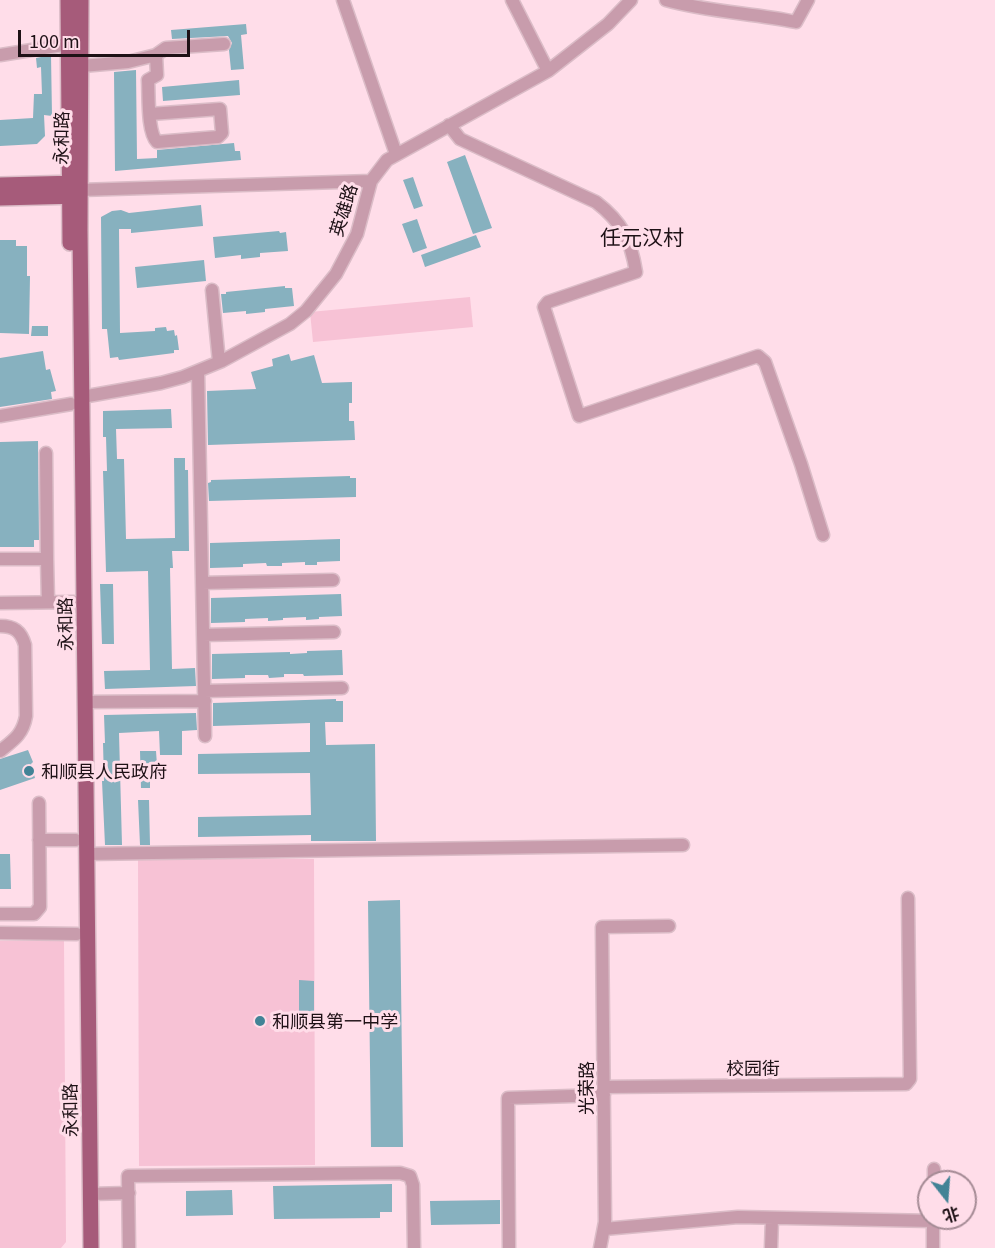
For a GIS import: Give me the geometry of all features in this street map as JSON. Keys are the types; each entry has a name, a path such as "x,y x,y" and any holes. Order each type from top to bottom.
{"main road":[{"name":"永和路","path":"68,0 76,189 74,602 81,1248"},
{"name":"永和路","path":"76,189 82,66 81,0"},
{"path":"0,185 76,189"},
{"path":"0,198 76,189"},
{"name":"永和路","path":"76,400 85,702 91,1248"}],"street":[{"path":"343,0 396,154"},
{"path":"512,0 548,71"},
{"name":"英雄路","path":"0,416 161,383 219,362 290,324 306,311 336,274 357,234 371,181 387,160 548,71 608,24 631,0"},
{"path":"666,0 682,5 764,15 796,22 807,0"},
{"path":"0,55 69,44"},
{"path":"82,66 128,62 156,55 166,48 224,44"},
{"path":"150,114 220,109 222,133 218,137 157,142 152,137 150,114 148,80 157,75 156,55"},
{"path":"449,125 460,138 596,202 613,214 622,227 634,258 636,272 548,302 544,307 579,416 758,356 765,363 823,534"},
{"path":"76,189 371,181"},
{"path":"212,290 219,362"},
{"path":"198,371 205,736"},
{"path":"46,453 48,602"},
{"path":"0,559 47,559"},
{"path":"202,583 333,580"},
{"path":"0,603 74,602"},
{"path":"0,626 13,627 23,638 26,716 17,738 0,751"},
{"path":"203,635 334,632"},
{"path":"85,702 342,688"},
{"path":"0,914 34,914 40,907 39,803"},
{"path":"39,840 76,840"},
{"path":"87,854 683,845"},
{"name":"校园街","path":"509,1248 508,1098 604,1091 902,1085 910,1080 908,898"},
{"name":"光荣路","path":"600,1248 604,1229 602,927 669,926"},
{"path":"0,933 77,933"},
{"path":"129,1248 128,1176 400,1173 410,1176 413,1185 414,1248"},
{"path":"90,1194 129,1193"},
{"path":"604,1229 738,1217 917,1219"},
{"path":"771,1248 772,1218"},
{"path":"933,1230 933,1248"}],"shaded area":[{"path":"470,297 473,327 313,342 310,312"},
{"path":"314,859 315,1165 139,1166 138,860"},
{"path":"0,941 64,941 66,1242 61,1248 0,1248"}],"building":[{"path":"246,24 247,34 241,35 244,69 231,70 229,50 232,43 228,36 172,39 171,30"},
{"path":"51,55 52,116 44,115 45,136 37,144 0,146 0,120 33,118 34,94 42,94 41,67 37,68 36,58"},
{"path":"136,70 137,159 157,158 157,150 234,143 235,151 240,151 241,160 115,171 114,72"},
{"path":"239,80 240,95 163,101 162,87"},
{"path":"465,155 492,228 473,234 447,162"},
{"path":"413,177 423,206 414,209 403,180"},
{"path":"201,205 203,226 131,233 131,229 119,229 120,333 155,331 155,328 166,327 167,331 174,330 175,336 177,335 179,350 174,350 174,353 119,360 118,357 110,358 107,329 102,329 101,217 112,211 121,210 129,213"},
{"path":"417,219 427,248 413,253 402,224"},
{"path":"279,231 280,233 286,232 288,251 260,253 260,257 241,259 241,255 215,258 213,237"},
{"path":"476,235 481,247 425,267 421,255"},
{"path":"0,240 16,240 16,246 27,246 27,276 30,276 29,334 0,333"},
{"path":"204,260 206,281 137,288 135,267"},
{"path":"285,286 285,288 292,288 294,306 265,309 265,312 246,314 246,311 223,313 221,294"},
{"path":"32,326 48,326 48,336 31,336"},
{"path":"43,351 46,370 50,369 56,391 51,392 52,399 0,407 0,358"},
{"path":"289,354 291,361 314,355 322,383 352,382 349,421 354,421 355,440 208,445 207,391 256,389 251,372 273,366 272,359"},
{"path":"171,409 172,428 116,429 117,459 124,459 126,539 175,538 174,458 185,458 185,470 188,470 189,551 172,551 173,568 170,568 172,669 195,668 196,686 105,689 104,671 150,670 148,571 106,572 103,471 107,471 103,411"},
{"path":"38,441 39,540 34,540 34,547 0,547 0,442"},
{"path":"350,476 350,478 356,478 356,497 209,501 208,483 211,480"},
{"path":"340,539 340,561 317,562 317,565 305,565 305,562 267,566 266,563 243,564 243,567 210,568 210,543"},
{"path":"100,584 113,584 114,644 102,644"},
{"path":"341,594 342,616 306,620 306,617 268,621 268,618 245,619 245,622 211,623 211,598"},
{"path":"342,650 343,675 284,674 284,677 269,678 268,675 245,675 245,678 212,679 212,654 290,652 290,654"},
{"path":"336,699 336,701 343,701 343,722 325,722 326,745 375,744 376,841 311,841 311,835 198,837 198,817 311,815 310,773 198,774 198,754 310,752 310,723 213,726 213,703"},
{"path":"196,713 197,730 182,731 182,755 160,755 159,731 119,733 122,845 105,845 102,781 104,781 104,715"},
{"path":"28,750 33,762 31,764 35,778 0,790 0,759"},
{"path":"140,751 156,751 157,765 150,765 150,788 141,788"},
{"path":"138,800 149,800 150,845 140,845"},
{"path":"0,854 10,854 11,889 0,889"},
{"path":"400,900 403,1147 371,1147 368,901"},
{"path":"299,980 314,981 314,1030 299,1030"},
{"path":"392,1184 392,1212 380,1212 380,1218 274,1219 273,1186"},
{"path":"232,1190 233,1215 186,1216 186,1191"},
{"path":"500,1200 500,1224 431,1225 430,1201"}],"place":[{"name":"和顺县人民政府","path":"29,771"},
{"name":"和顺县第一中学","path":"260,1021"}],"district":[{"name":"任元汉村","path":"642,237"}]}
